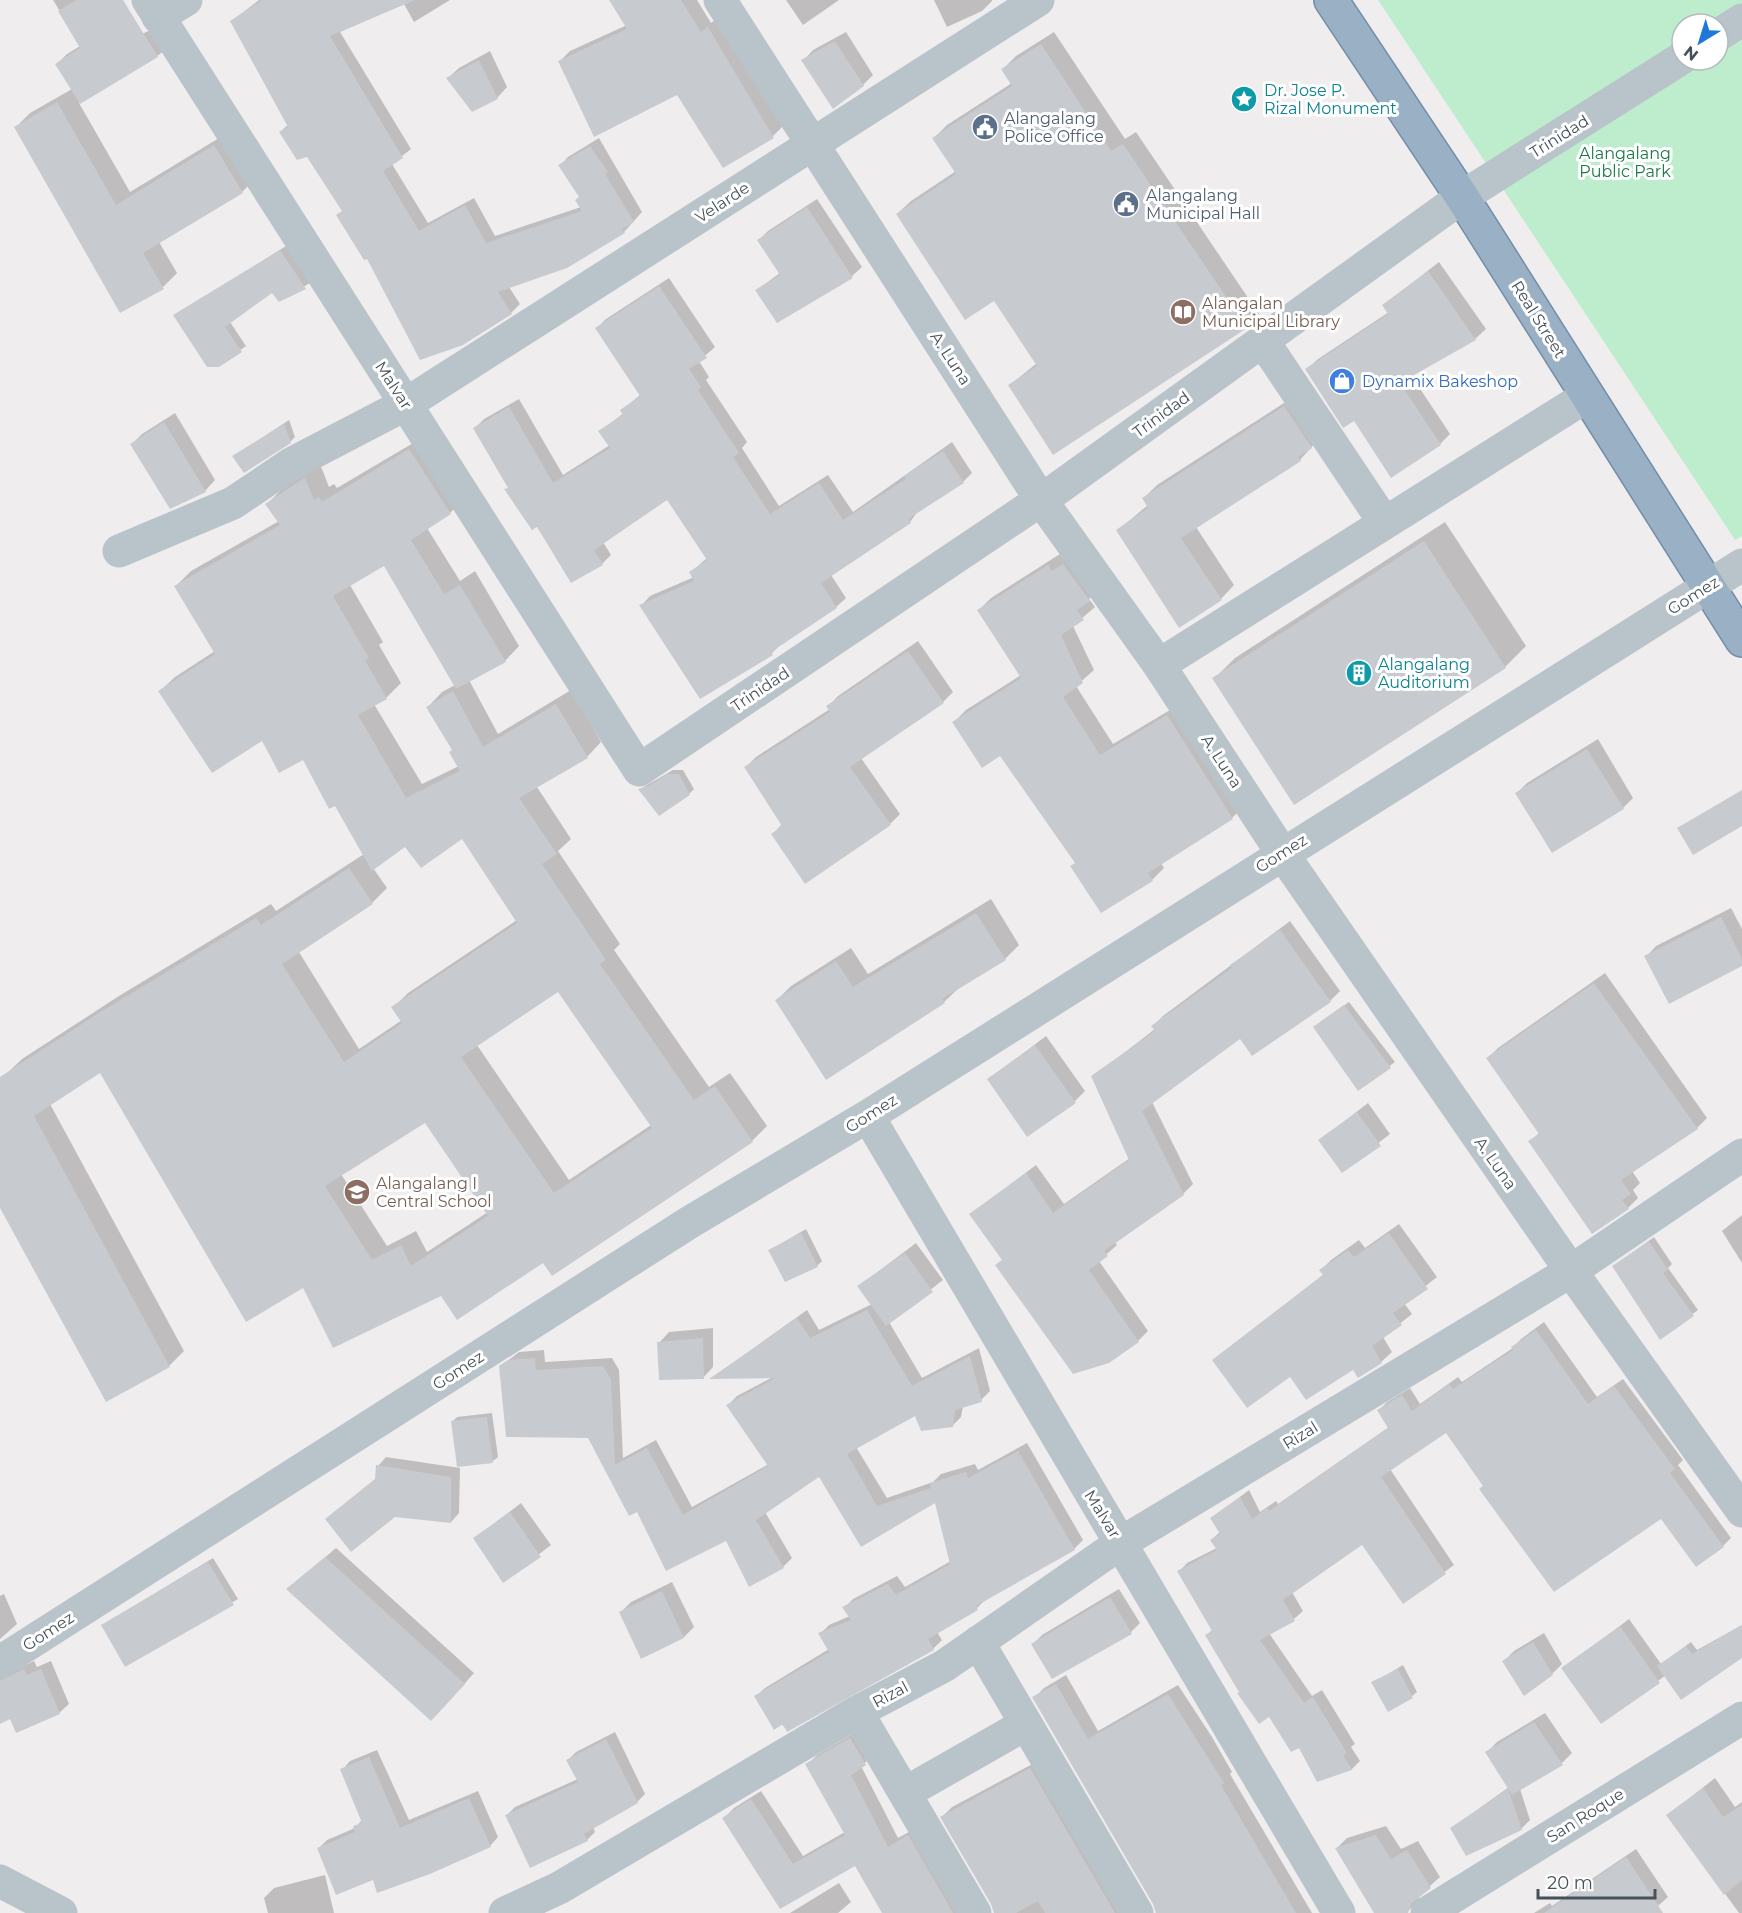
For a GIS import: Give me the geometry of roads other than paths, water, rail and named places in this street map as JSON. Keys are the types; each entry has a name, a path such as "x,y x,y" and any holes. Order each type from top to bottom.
{"highway":[{"name":"Real Street","path":"1331,0 1462,197 1742,640"}],"street":[{"path":"153,8 186,0"},
{"name":"A. Luna","path":"720,0 1041,500 1159,665 1282,853 1571,1271 1742,1511"},
{"name":"Velarde","path":"119,551 233,502 291,464 406,404 1038,0"},
{"name":"Malvar","path":"153,8 639,770"},
{"name":"Trinidad","path":"639,770 1041,500 1462,197 1670,66"},
{"path":"1263,341 1384,522"},
{"path":"1159,665 1587,396"},
{"name":"Gomez","path":"0,1662 680,1228 868,1116 1742,565"},
{"name":"Malvar","path":"868,1116 1048,1425 1339,1913"},
{"name":"Rizal","path":"505,1913 559,1888 857,1712 944,1666 1121,1544 1571,1271 1742,1155"},
{"path":"978,1642 1024,1725 1137,1913"},
{"path":"857,1712 975,1913"},
{"name":"San Roque","path":"1427,1913 1742,1718"},
{"path":"904,1793 1024,1725"},
{"path":"0,1881 61,1913"}],"place":[{"name":"Dr. Jose P. Rizal Monument","path":"1244,99"},
{"name":"Alangalang Police Office","path":"985,127"},
{"name":"Alangalang Municipal Hall","path":"1126,204"},
{"name":"Alangalan Municipal Library","path":"1183,312"},
{"name":"Dynamix Bakeshop","path":"1342,381"},
{"name":"Alangalang Auditorium","path":"1359,673"},
{"name":"Alangalang I Central School","path":"357,1192"}],"park label":[{"name":"Alangalang Public Park","path":"1625,162"}]}
